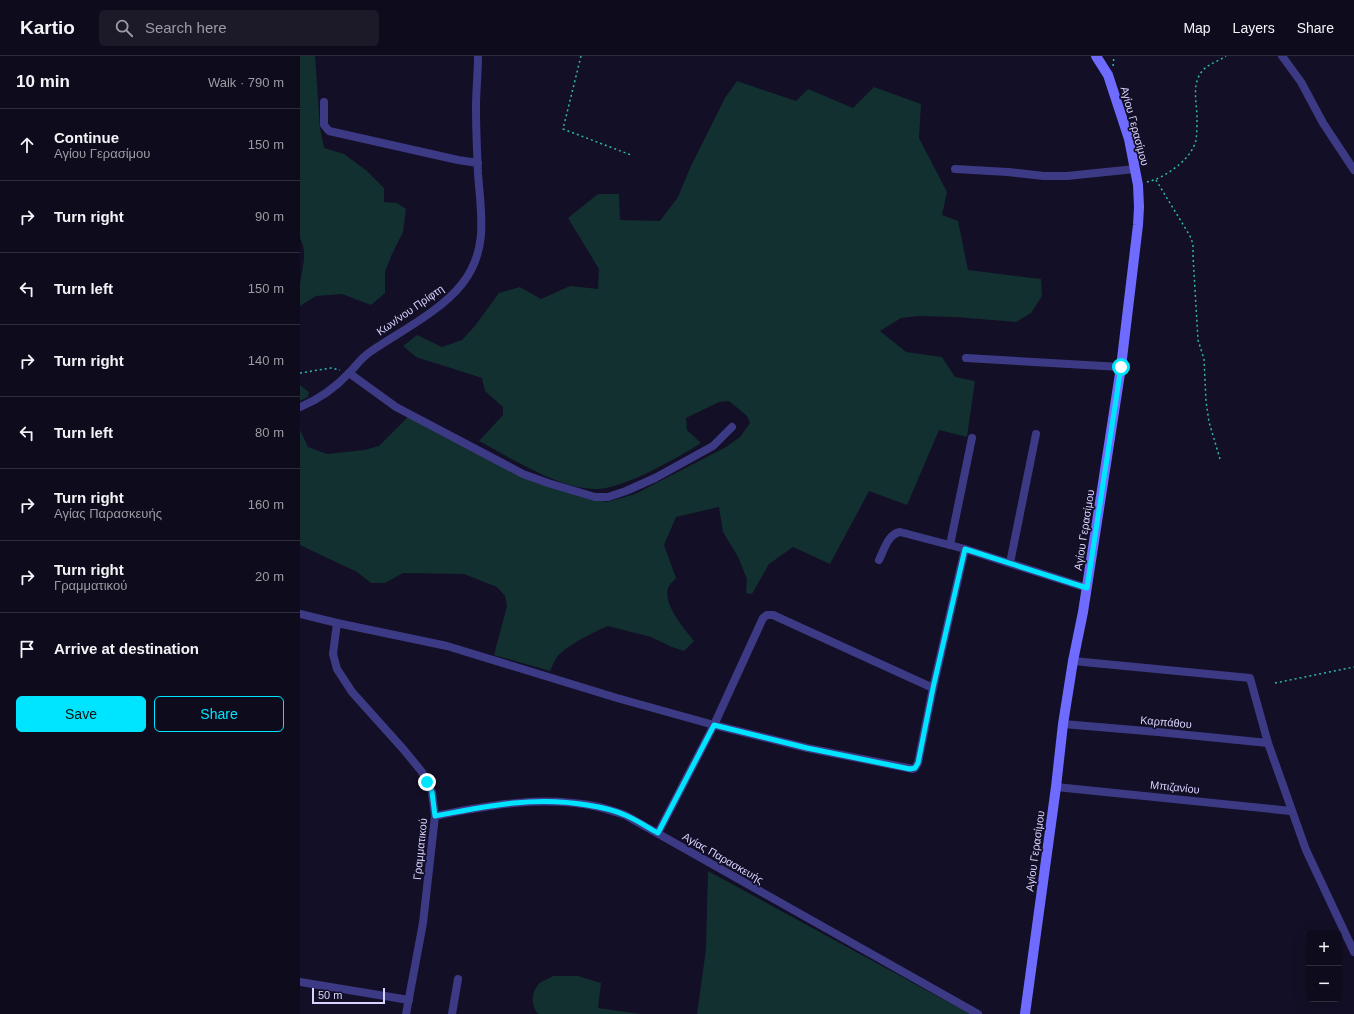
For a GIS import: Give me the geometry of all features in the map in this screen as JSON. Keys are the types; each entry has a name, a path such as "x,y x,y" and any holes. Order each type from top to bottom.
{"street":[{"name":"Κων/νου Πρίφτη","path":"300,407 315,401 324,395 350,373 363,356 447,300 463,283 476,260 481,240 482,216 476,107 478,56"},
{"name":"Αγίου Γερασίμου","path":"1025,1014 1056,787 1063,724 1087,588 1121,367 1138,225 1138,185 1129,139 1108,74 1096,56"},
{"path":"1282,56 1301,82 1324,123 1354,170"},
{"path":"324,102 324,125 328,131 458,160 478,163"},
{"path":"955,169 1044,176 1067,176 1135,169"},
{"path":"966,358 1121,367"},
{"path":"350,373 396,407 524,474 595,497 608,497 655,478 713,446 732,427"},
{"path":"1010,563 1036,434"},
{"path":"950,545 972,438"},
{"path":"879,560 891,536 900,532 965,549 1087,588"},
{"path":"300,614 447,646 617,698 714,725 807,748 913,769 918,763 933,688 965,549"},
{"path":"658,833 714,725 765,616 770,614 933,688"},
{"name":"Γραμματικού","path":"337,623 333,654 337,669 352,692 422,772 432,792 435,816 423,923 406,1014"},
{"path":"1074,661 1250,678 1268,742 1291,811 1306,850 1354,952"},
{"name":"Καρπάθου","path":"1063,724 1268,742"},
{"name":"Μπιζανίου","path":"1056,787 1291,811"},
{"name":"Αγίας Παρασκευής","path":"435,816 507,803 529,801 565,802 599,807 625,815 978,1014"},
{"path":"452,1014 458,979"},
{"path":"300,982 409,1000"}],"path":[{"path":"581,56 563,129 631,154"},
{"path":"1138,185 1156,180 1184,160 1196,141 1196,93 1198,78 1209,64 1226,56"},
{"path":"1156,180 1190,236 1193,244 1198,340 1204,359 1206,400 1209,422 1220,459"},
{"path":"300,373 331,368 350,373"},
{"path":"1275,683 1354,667"}],"green space":[{"path":"300,56 315,56 320,128 324,148 344,154 367,171 384,188 384,202 397,203 406,209 403,232 385,272 385,293 371,305 342,294 316,296 300,306 300,284 304,249 300,238"},
{"path":"737,81 796,101 808,89 853,108 874,87 921,104 919,138 947,192 942,215 958,221 968,270 1041,279 1042,296 1031,313 1016,322 956,317 920,316 901,318 880,331 906,352 942,357 955,377 975,381 967,437 939,430 907,505 869,491 830,564 793,547 769,564 752,594 746,593 747,579 738,557 723,532 719,507 676,517 664,545 676,578 670,584 667,595 671,609 675,616 694,641 684,651 651,637 608,626 588,635 561,652 550,671 494,655 507,606 505,596 497,587 464,574 403,573 385,583 371,583 357,572 300,545 300,430 308,447 327,454 364,450 379,446 408,417 472,451 588,498 607,502 635,494 726,447 740,437 750,423 747,416 729,401 719,402 686,418 687,430 701,443 666,464 637,478 610,487 599,489 569,485 537,472 479,441 503,415 503,407 485,391 482,378 416,357 403,346 417,335 442,347 462,340 474,327 499,293 520,287 541,299 570,286 598,289 599,269 568,218 598,194 619,194 620,220 660,221 678,197 690,168 725,98"},
{"path":"300,385 309,392 308,397 300,401"},
{"path":"708,871 970,1014 697,1014 706,949"},
{"path":"553,976 578,976 601,983 598,1008 641,1014 538,1014 535,1010 533,1002 535,989 541,982"}],"route":[{"path":"427,782 432,792 435,816 507,803 529,801 565,802 599,807 625,815 658,833 714,725 807,748 910,769 915,768 918,763 933,688 965,549 1087,588 1121,367"}]}
